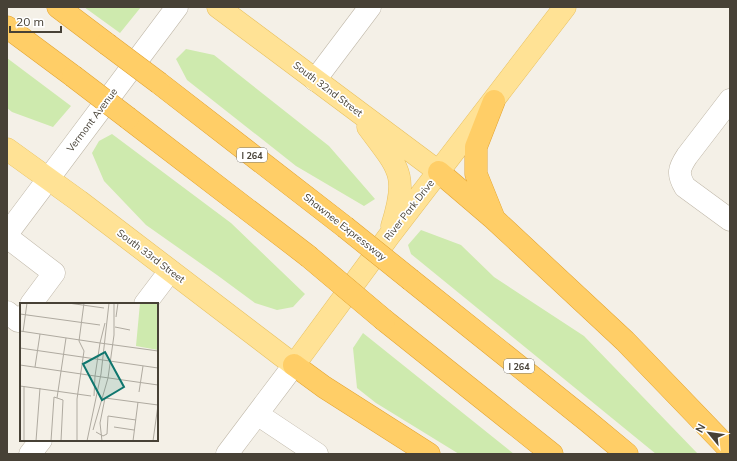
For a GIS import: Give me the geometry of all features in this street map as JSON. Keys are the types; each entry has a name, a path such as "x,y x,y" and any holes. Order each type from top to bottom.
{"highway":[{"name":"Shawnee Expressway","path":"58,7 345,226 627,454"},
{"path":"7,27 308,256 384,320 552,454"},
{"path":"494,101 476,147 476,174 494,219"},
{"path":"439,172 494,219 625,341 730,450"},
{"path":"294,365 430,454"}],"main road":[{"name":"South 32nd Street","path":"218,7 439,172"},
{"name":"River Park Drive","path":"294,365 389,236 565,7"},
{"path":"358,111 399,172 401,183 398,207 389,236"},
{"name":"South 33rd Street","path":"7,148 294,365"}],"street":[{"name":"Vermont Avenue","path":"7,234 178,7"},
{"path":"315,80 370,7"},
{"path":"730,100 687,156 681,165 679,172 685,187 730,220"},
{"path":"7,237 54,272 32,303"},
{"path":"146,303 170,271"},
{"path":"7,312 18,321 20,318"},
{"name":"River Park Drive","path":"227,454 294,365"},
{"path":"257,414 317,454"},
{"path":"30,454 40,441"}],"green space":[{"path":"84,7 141,7 120,33"},
{"path":"186,49 214,55 329,146 375,199 364,206 296,166 187,80 176,59"},
{"path":"7,58 71,106 53,127 12,112 7,108"},
{"path":"112,134 231,223 305,294 293,307 277,310 255,303 146,225 104,181 92,153 99,141"},
{"path":"421,230 461,245 494,277 584,336 698,454 656,454 411,254 408,245"},
{"path":"363,333 514,454 459,454 376,403 357,388 353,348"}]}
